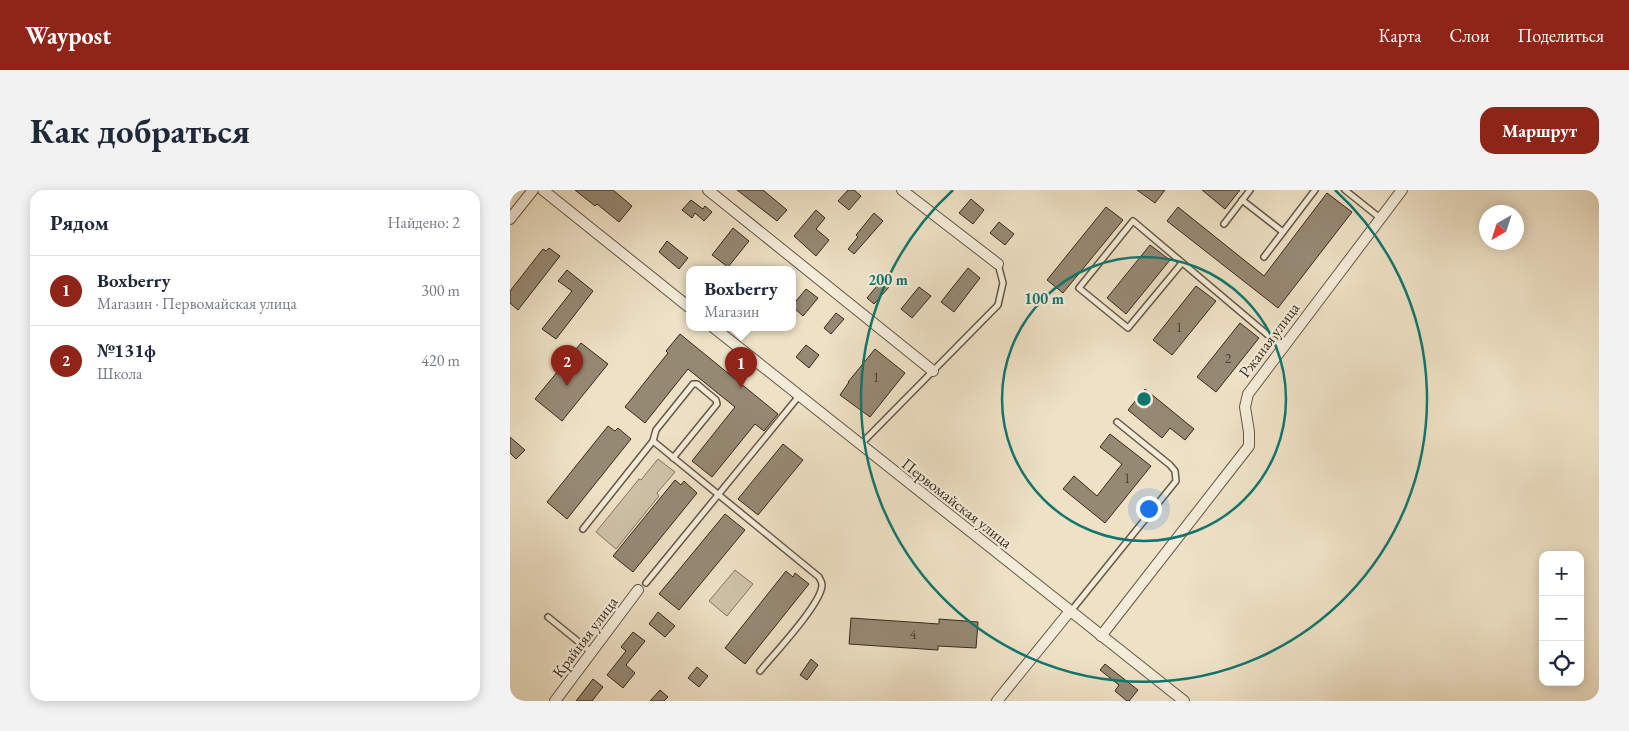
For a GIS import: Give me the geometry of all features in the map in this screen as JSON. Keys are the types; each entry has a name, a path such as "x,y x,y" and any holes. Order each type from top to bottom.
{"street":[{"path":"510,219 533,190"},
{"path":"543,190 686,305"},
{"path":"708,190 933,371"},
{"path":"902,190 998,264"},
{"name":"Ржаная улица","path":"1101,636 1249,446 1245,407 1248,394 1402,190"},
{"name":"Первомайская улица","path":"718,331 1184,701"},
{"name":"Крайняя улица","path":"555,701 642,587"},
{"path":"997,701 1070,611"},
{"path":"1166,701 1173,692"}],"lane":[{"path":"1224,224 1250,190"},
{"path":"1264,257 1314,190"},
{"path":"1345,190 1380,218"},
{"path":"1242,200 1282,232"},
{"path":"1182,263 1128,328 1079,288 1133,221 1282,347"},
{"path":"860,445 998,305 1003,283 998,264"},
{"path":"733,360 742,350"},
{"path":"583,529 653,442 656,430 693,384 697,384 716,400 717,404 673,458"},
{"path":"642,587 799,396"},
{"path":"1070,611 1176,481 1175,472 1170,465 1117,422"},
{"path":"653,442 819,577 821,581 822,586 814,604 760,671"},
{"path":"548,617 592,652"}],"shaded area":[{"path":"658,459 675,472 657,493 659,496 616,549 596,532 639,479 641,480"},
{"path":"735,570 753,584 727,616 709,601"}],"building":[{"path":"575,190 613,190 632,206 619,222 597,204 595,206"},
{"path":"737,190 763,190 787,210 777,221"},
{"path":"848,190 854,190 861,196 849,210 838,201"},
{"path":"1137,190 1165,190 1155,203"},
{"path":"1202,190 1240,190 1225,209"},
{"path":"1327,193 1352,212 1278,308 1167,221 1178,207 1264,276"},
{"path":"971,199 984,210 973,224 959,213"},
{"path":"691,200 703,209 705,206 712,212 704,221 695,213 692,218 682,210"},
{"path":"1106,207 1123,220 1063,293 1047,280"},
{"path":"816,210 825,218 816,229 829,240 816,256 794,236"},
{"path":"874,213 883,221 854,254 848,249 858,237 856,235"},
{"path":"999,222 1014,234 1005,245 990,233"},
{"path":"733,228 749,241 729,266 712,255"},
{"path":"667,241 688,258 679,269 659,252"},
{"path":"1150,245 1170,260 1126,314 1107,298"},
{"path":"549,248 560,256 518,310 510,303 510,291 543,249 546,251"},
{"path":"968,268 980,278 954,312 941,302"},
{"path":"567,270 593,291 556,339 542,329 572,291 558,281"},
{"path":"881,281 889,287 874,304 867,298"},
{"path":"1196,286 1216,301 1172,355 1153,340"},
{"path":"919,287 931,296 912,318 901,309"},
{"path":"806,289 818,298 803,316 796,310 796,301"},
{"path":"836,313 844,319 831,334 824,328"},
{"path":"1240,323 1259,338 1216,392 1197,377"},
{"path":"680,334 778,414 764,431 755,424 712,477 692,461 735,407 688,369 645,423 625,407 668,353 666,351"},
{"path":"581,343 608,364 562,421 535,399"},
{"path":"806,345 819,355 809,368 796,357"},
{"path":"875,349 905,373 870,417 840,395 848,382"},
{"path":"1145,389 1194,429 1185,440 1170,428 1162,438 1128,410"},
{"path":"608,426 615,431 618,428 631,439 567,519 547,502"},
{"path":"1110,434 1151,466 1105,523 1063,489 1074,476 1097,496 1122,464 1100,447"},
{"path":"510,437 525,450 516,459 510,453"},
{"path":"783,444 803,460 758,515 738,499"},
{"path":"675,480 681,485 684,481 697,493 633,572 613,556"},
{"path":"725,514 745,530 679,610 659,594"},
{"path":"786,571 793,577 795,573 809,584 745,664 725,648"},
{"path":"658,612 675,626 665,637 649,624"},
{"path":"851,618 939,624 939,619 978,622 976,648 938,646 938,650 849,644"},
{"path":"633,632 645,641 626,665 635,673 623,688 607,675 626,651 621,647"},
{"path":"811,659 818,665 807,680 800,675"},
{"path":"1105,664 1138,690 1129,701 1115,691 1119,685 1100,670"},
{"path":"697,667 708,676 699,687 688,678"},
{"path":"593,679 603,687 592,701 576,701"},
{"path":"660,690 668,697 664,701 650,701"}],"place":[{"name":"№131ф","path":"567,386"},
{"name":"Boxberry","path":"741,388"}]}
